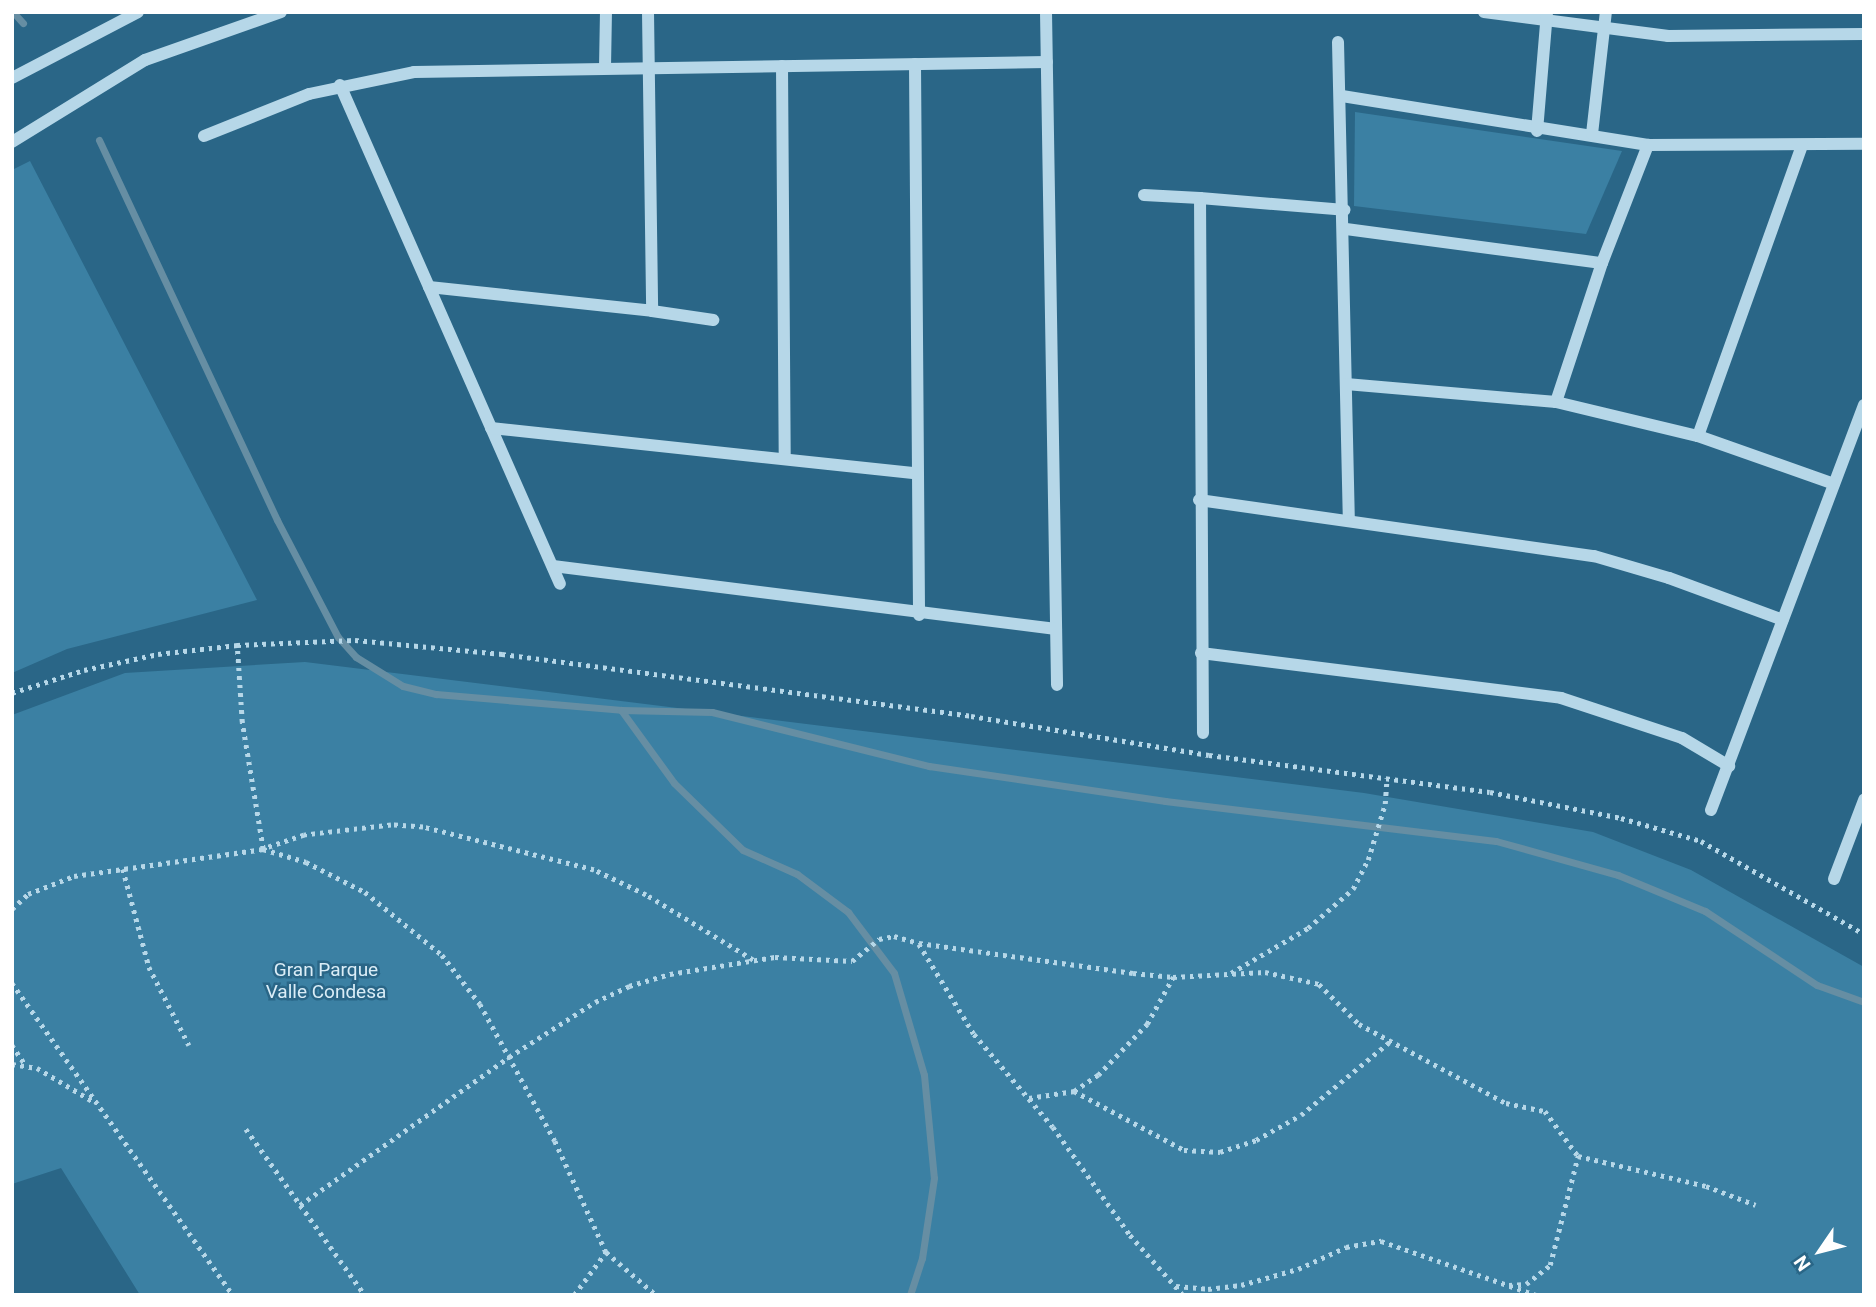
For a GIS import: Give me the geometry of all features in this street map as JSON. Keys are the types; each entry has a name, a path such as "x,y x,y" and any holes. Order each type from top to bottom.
{"street":[{"path":"12,78 138,12"},
{"path":"12,142 145,60 281,12"},
{"path":"606,12 606,68"},
{"path":"648,12 652,311"},
{"path":"1046,12 1057,685"},
{"path":"1484,12 1668,36 1864,34"},
{"path":"1592,134 1606,12"},
{"path":"1537,131 1546,18"},
{"path":"1339,42 1346,229 1349,520"},
{"path":"204,135 340,85 414,72 1047,62"},
{"path":"915,64 919,614"},
{"path":"782,66 785,457"},
{"path":"340,85 560,584"},
{"path":"1342,96 1537,131 1592,134 1648,145 1864,144"},
{"path":"1556,402 1602,263 1648,145"},
{"path":"1698,436 1802,145"},
{"path":"1144,195 1345,210"},
{"path":"1200,198 1199,500 1203,733"},
{"path":"1346,229 1602,263"},
{"path":"429,287 713,320"},
{"path":"1346,384 1556,402 1698,436 1834,484"},
{"path":"1711,810 1864,405"},
{"path":"491,428 785,457 918,474"},
{"path":"1199,500 1594,556 1669,578 1783,620"},
{"path":"553,566 919,614 1056,629"},
{"path":"1201,653 1561,698 1682,738 1729,766"},
{"path":"1834,879 1863,804"}],"path":[{"path":"12,692 146,656 237,645 355,640 502,654 971,716 1387,778 1621,817 1701,841 1864,934"},
{"path":"237,645 242,722 263,849"},
{"path":"1230,974 1308,928 1353,889 1382,816 1387,778"},
{"path":"12,908 28,894 74,876 263,849 304,835 391,825 423,827 594,870 646,895 753,960"},
{"path":"263,849 334,874 400,919 442,955 480,1004 555,1141 606,1252 656,1295"},
{"path":"123,869 149,967 189,1045"},
{"path":"300,1205 509,1057 596,1002 629,986 753,960 806,957 852,961 879,939 894,936 919,943 1173,977 1265,972 1319,984 1359,1024 1506,1103 1545,1111 1578,1156 1706,1186 1756,1205"},
{"path":"919,943 974,1034 1028,1098 1129,1235 1183,1295"},
{"path":"1028,1098 1074,1091 1121,1054 1147,1024 1173,977"},
{"path":"12,983 233,1295"},
{"path":"1074,1091 1184,1150 1220,1153 1256,1140 1301,1115 1392,1040"},
{"path":"12,1045 24,1063 98,1104"},
{"path":"12,1064 24,1063"},
{"path":"246,1129 365,1295"},
{"path":"1504,1285 1526,1284 1550,1265 1566,1216 1578,1156"},
{"path":"1175,1286 1208,1289 1241,1284 1297,1269 1346,1247 1381,1241 1536,1295"},
{"path":"574,1295 606,1252"}],"green space":[{"path":"1355,112 1622,151 1586,234 1354,206"},
{"path":"30,161 257,600 67,649 12,673 12,170"},
{"name":"Gran Parque Valle Condesa","path":"305,662 1364,793 1593,832 1691,870 1864,967 1864,1295 140,1295 61,1168 12,1184 12,715 125,673"}],"waterway":[{"path":"13,12 23,23"},
{"path":"99,140 277,520 338,637 356,657 403,686 436,694 621,710 674,783 743,850 797,874 848,912 894,973 924,1075 934,1178 922,1258 910,1295"},
{"path":"621,710 712,712 929,766 1165,801 1496,841 1618,875 1705,911 1817,985 1864,1002"}]}
